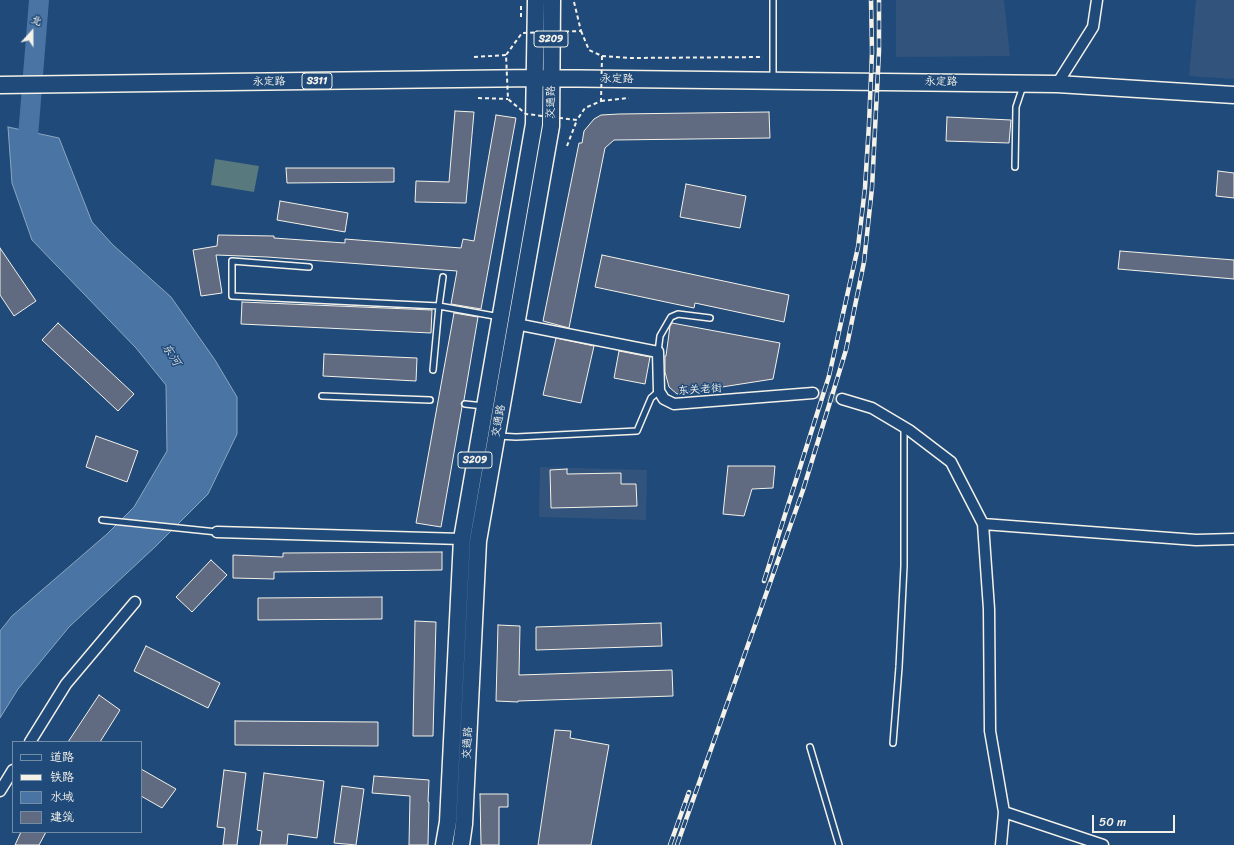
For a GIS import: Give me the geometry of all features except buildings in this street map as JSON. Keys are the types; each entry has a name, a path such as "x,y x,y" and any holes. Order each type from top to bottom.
{"main road":[{"name":"交通路","path":"444,845 448,822 462,539 534,124 536,0"},
{"name":"交通路","path":"460,845 464,824 478,541 551,126 552,0"},
{"name":"永定路","path":"0,85 535,78 1024,83 1234,95"}],"street":[{"path":"1057,84 1093,27 1097,0"},
{"path":"516,324 658,352 659,391"},
{"name":"东关老街","path":"659,391 664,399 674,404 813,393"},
{"path":"842,399 872,408 904,427 951,462 983,524 989,609 990,731 1004,812 1001,845"},
{"path":"983,524 1196,540 1234,539"},
{"path":"217,532 462,539"},
{"path":"31,741 66,684 135,602"},
{"path":"0,791 12,772"},
{"path":"1004,812 1103,845"}],"lane":[{"path":"773,0 773,81"},
{"path":"1015,167 1016,107 1024,83"},
{"path":"309,267 232,261 232,296 439,306 500,317"},
{"path":"433,370 443,277"},
{"path":"658,352 660,336 671,317 678,314 710,318"},
{"path":"496,436 516,437 637,431 650,398 659,391"},
{"path":"322,396 430,400"},
{"path":"465,404 485,406"},
{"path":"893,743 899,667 904,566 904,427"},
{"path":"102,520 217,532"},
{"path":"810,747 839,845"}],"path":[{"path":"574,2 581,31 589,50 602,56 631,58 763,57"},
{"path":"508,99 506,54 522,33 581,31"},
{"path":"474,57 506,54"},
{"path":"601,100 602,56"},
{"path":"478,98 508,99 526,114 577,120"},
{"path":"567,146 577,120 585,108 601,100 629,98"}],"shaded area":[{"path":"896,0 1004,0 1010,56 896,57"},
{"path":"1196,0 1234,0 1234,79 1189,76"},
{"path":"540,467 647,470 646,520 539,517"}],"green space":[{"path":"215,159 259,166 254,192 211,185"}],"water":[{"path":"8,127 59,138 92,222 113,245 171,297 215,360 237,397 237,434 208,494 156,546 69,627 18,689 0,718 0,631 12,616 107,534 134,507 167,451 166,385 136,348 32,240 12,183"}],"waterway":[{"name":"东河","path":"39,0 28,137 39,155"}],"tunnel":[{"path":"813,393 842,399"}],"railway":[{"path":"764,581 829,376 858,247 865,188 869,124 872,52 871,0"},
{"path":"677,845 803,490 846,350 864,262 872,188 879,51 879,0"},
{"path":"670,845 689,792"}]}
